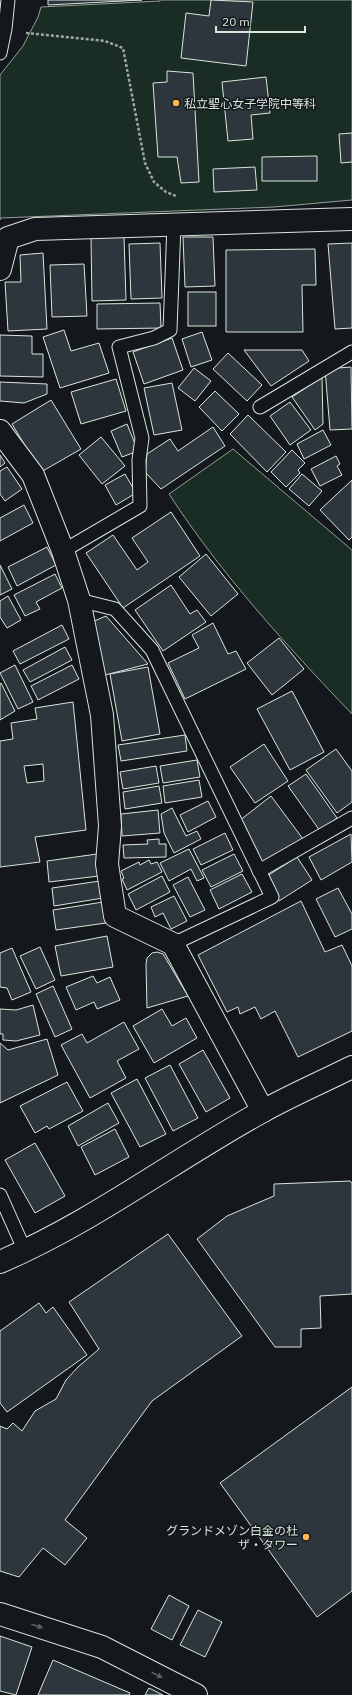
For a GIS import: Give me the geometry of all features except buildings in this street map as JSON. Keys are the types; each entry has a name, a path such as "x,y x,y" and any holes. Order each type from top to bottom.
{"street":[{"path":"0,270 8,238 35,229 352,219"},
{"path":"0,431 33,475 63,551 79,600 102,715 110,826 106,864 115,916 173,944 263,1111"},
{"path":"0,1262 25,1251 86,1217 263,1111 352,1067"},
{"path":"0,1614 102,1647 196,1695"}],"lane":[{"path":"0,53 5,29 8,0"},
{"path":"63,551 140,506 139,460 142,438 119,347 154,338 170,330 179,224"},
{"path":"260,407 352,352"},
{"path":"79,600 114,609 152,650 272,897 173,944"},
{"path":"259,871 352,818"},
{"path":"0,1195 25,1251"}],"path":[{"path":"5,29 37,35 105,42 123,48 145,163 154,182 166,192 184,200 179,224"}],"green space":[{"name":"私立聖心女子学院中等科","path":"160,0 352,0 352,200 274,207 1,218 0,220 0,75 23,46 38,17 41,7"},
{"path":"233,449 352,550 352,714 303,662 232,581 189,524 169,494"}],"place":[{"name":"私立聖心女子学院中等科","path":"176,103"},
{"name":"グランドメゾン白金の杜 ザ・タワー","path":"306,1537"}]}
